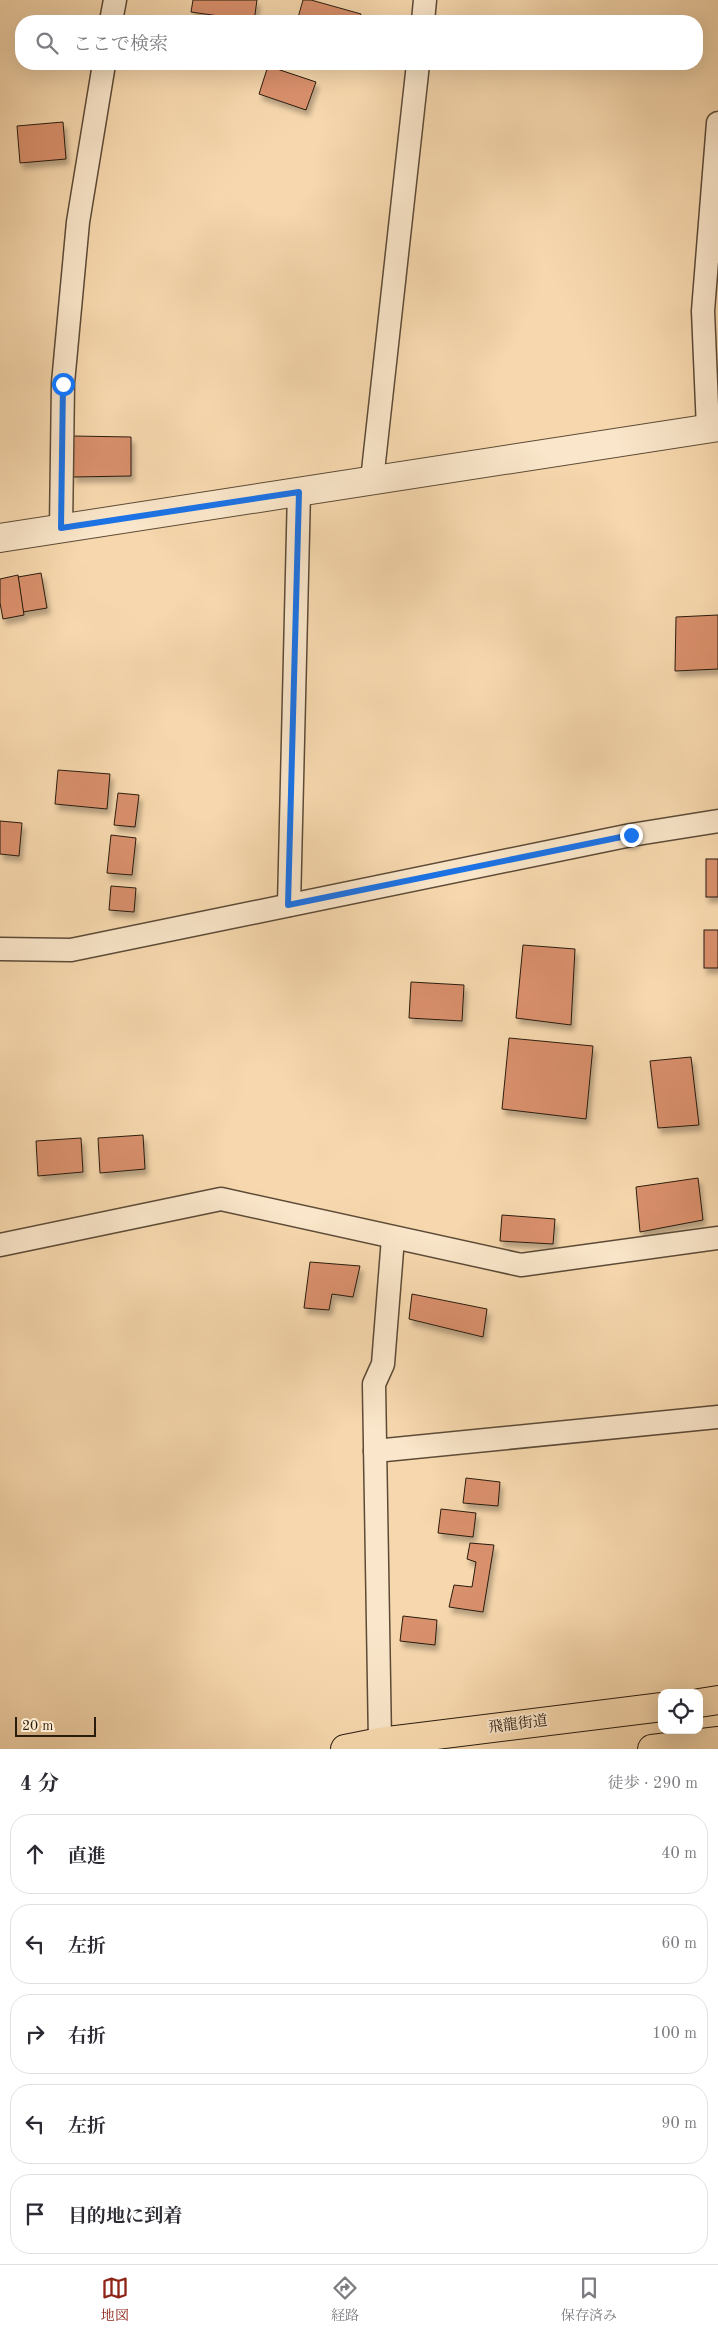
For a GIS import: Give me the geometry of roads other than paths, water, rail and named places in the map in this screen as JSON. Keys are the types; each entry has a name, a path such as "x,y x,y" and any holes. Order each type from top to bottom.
{"highway":[{"path":"703,1702 718,1700"},
{"name":"飛龍街道","path":"345,1749 380,1742 658,1707"},
{"path":"652,1749 718,1742"}],"street":[{"path":"112,15 115,0"},
{"path":"423,15 425,0"},
{"path":"61,528 63,384 78,222 103,70"},
{"path":"372,480 417,70"},
{"path":"0,538 713,428 703,311 718,123"},
{"path":"288,905 299,492"},
{"path":"0,949 71,950 631,835 718,821"},
{"path":"0,1245 220,1199 520,1265 718,1238"},
{"path":"380,1742 374,1384 383,1364 393,1238"},
{"path":"375,1451 718,1417"}]}
